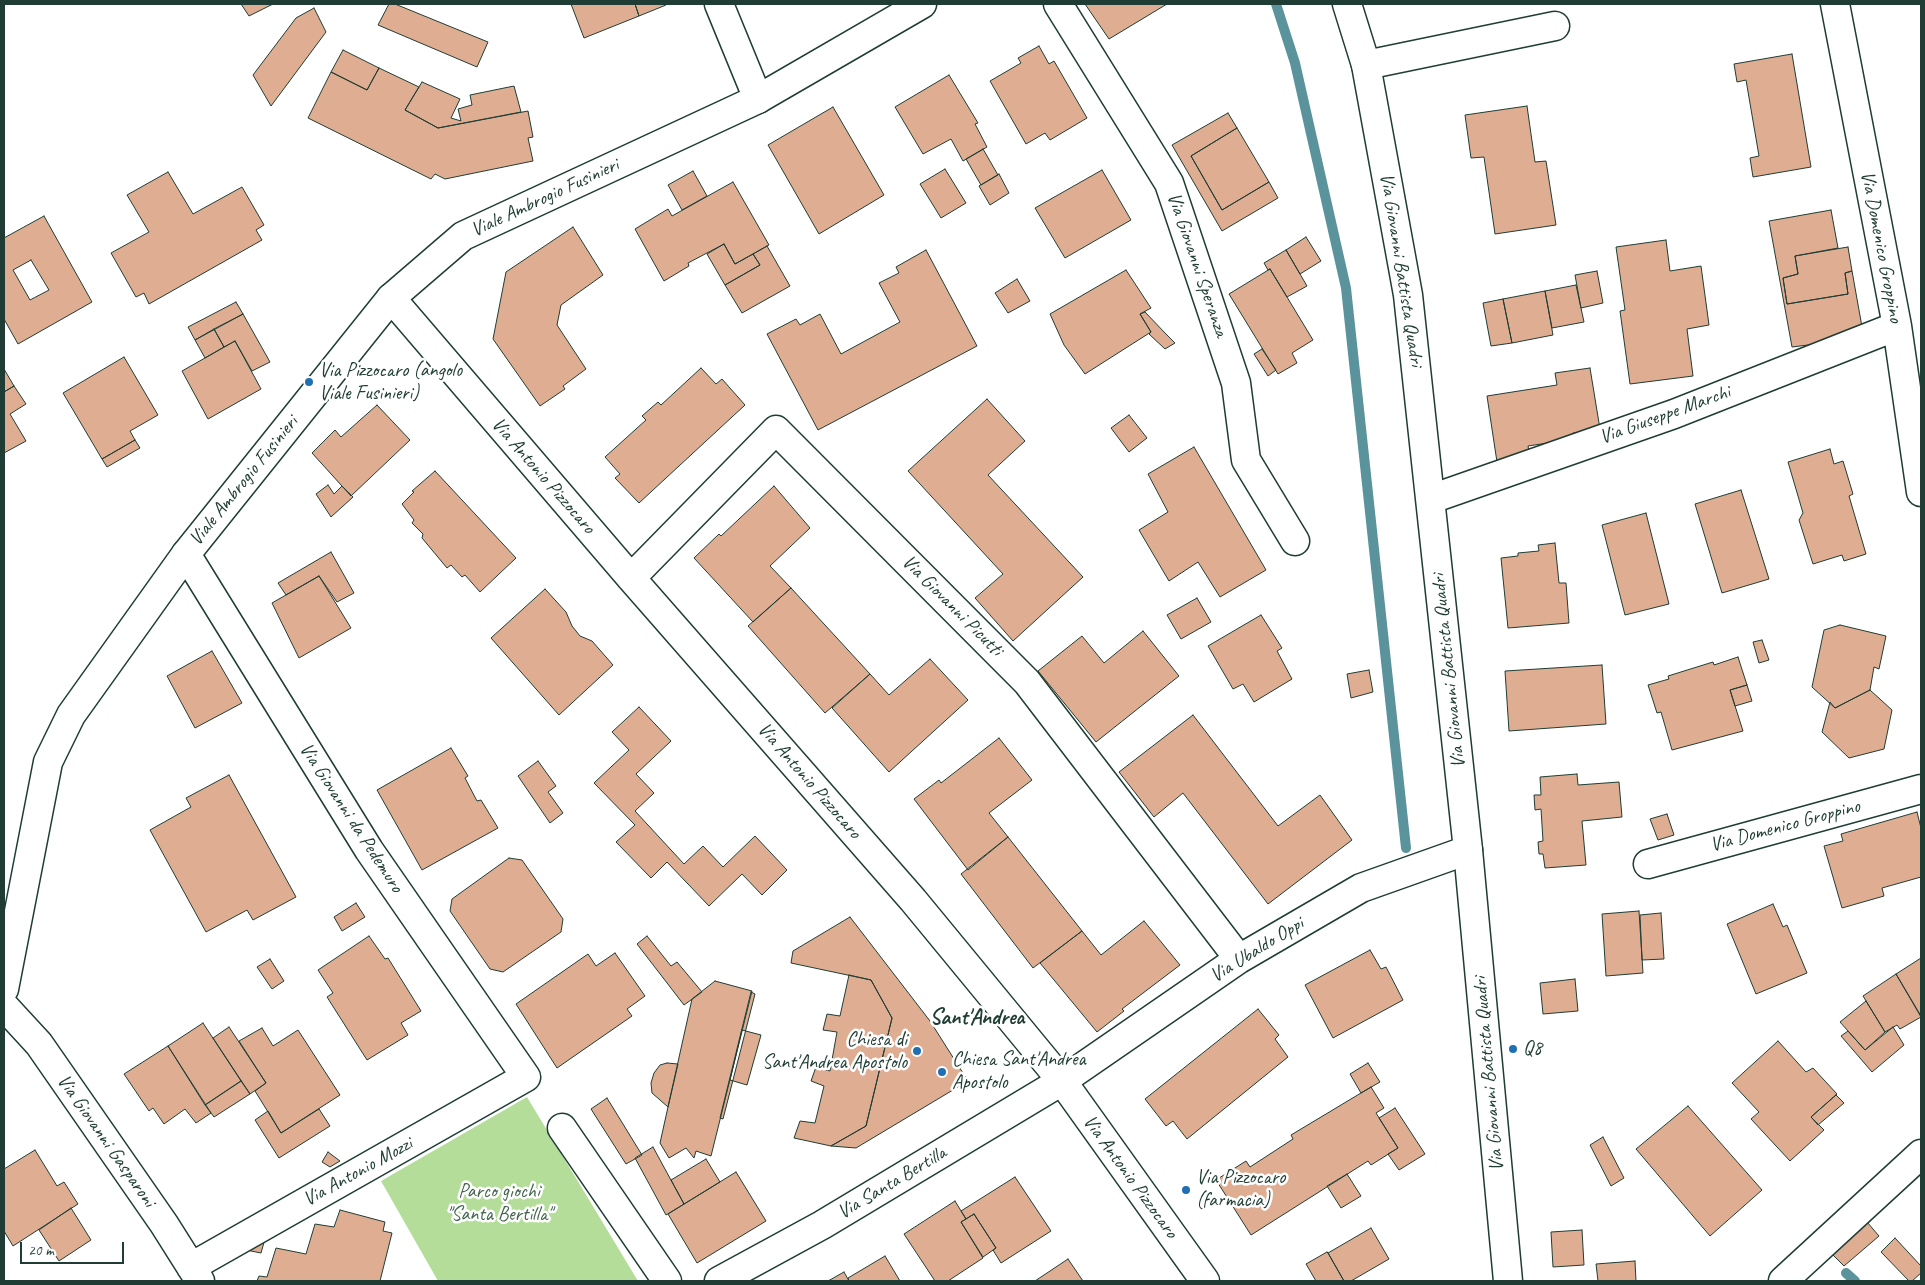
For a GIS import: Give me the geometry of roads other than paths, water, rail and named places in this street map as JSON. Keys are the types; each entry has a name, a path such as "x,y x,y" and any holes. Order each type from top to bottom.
{"street":[{"path":"719,4 758,99"},
{"name":"Viale Ambrogio Fusinieri","path":"4,989 48,762 71,715 186,554 391,298 463,236 758,99 922,4"},
{"name":"Via Giovanni Speranza","path":"1058,4 1169,183 1236,383 1246,460 1295,541"},
{"name":"Via Giovanni Battista Quadri","path":"1347,4 1366,65 1408,295 1468,850 1508,1281"},
{"name":"Via Domenico Groppino","path":"1835,4 1897,326 1921,492"},
{"path":"1366,65 1555,26"},
{"name":"Via Antonio Pizzocaro","path":"391,298 631,578 913,900 1062,1081 1205,1281"},
{"name":"Via Giuseppe Marchi","path":"1431,499 1674,414 1897,326"},
{"name":"Via Giovanni Picutti","path":"631,578 776,430 1027,682 1239,959"},
{"name":"Via Giovanni da Pedemuro","path":"186,554 369,850 526,1077"},
{"name":"Via Domenico Groppino","path":"1648,864 1921,789"},
{"name":"Via Ubaldo Oppi","path":"1062,1081 1239,959 1361,888 1468,850"},
{"name":"Via Giovanni Gasparoni","path":"4,1006 39,1044 195,1274"},
{"name":"Via Antonio Mozzi","path":"195,1274 526,1077"},
{"name":"Via Santa Bertilla","path":"719,1281 822,1225 1062,1081"},
{"path":"562,1128 667,1281"},
{"path":"1783,1281 1921,1154"}],"waterway":[{"path":"1276,4 1295,63 1346,288 1406,848"},
{"path":"1846,1273 1855,1281"}],"place":[{"name":"Via Pizzocaro (angolo Viale Fusinieri)","path":"309,382"},
{"name":"Q8","path":"1513,1049"},
{"name":"Chiesa di Sant'Andrea Apostolo","path":"917,1051"},
{"name":"Chiesa Sant'Andrea Apostolo","path":"942,1072"},
{"name":"Via Pizzocaro (farmacia)","path":"1186,1190"}],"district":[{"name":"Sant'Andrea","path":"977,1018"}],"park label":[{"name":"Parco giochi \"Santa Bertilla\"","path":"499,1204"}]}
